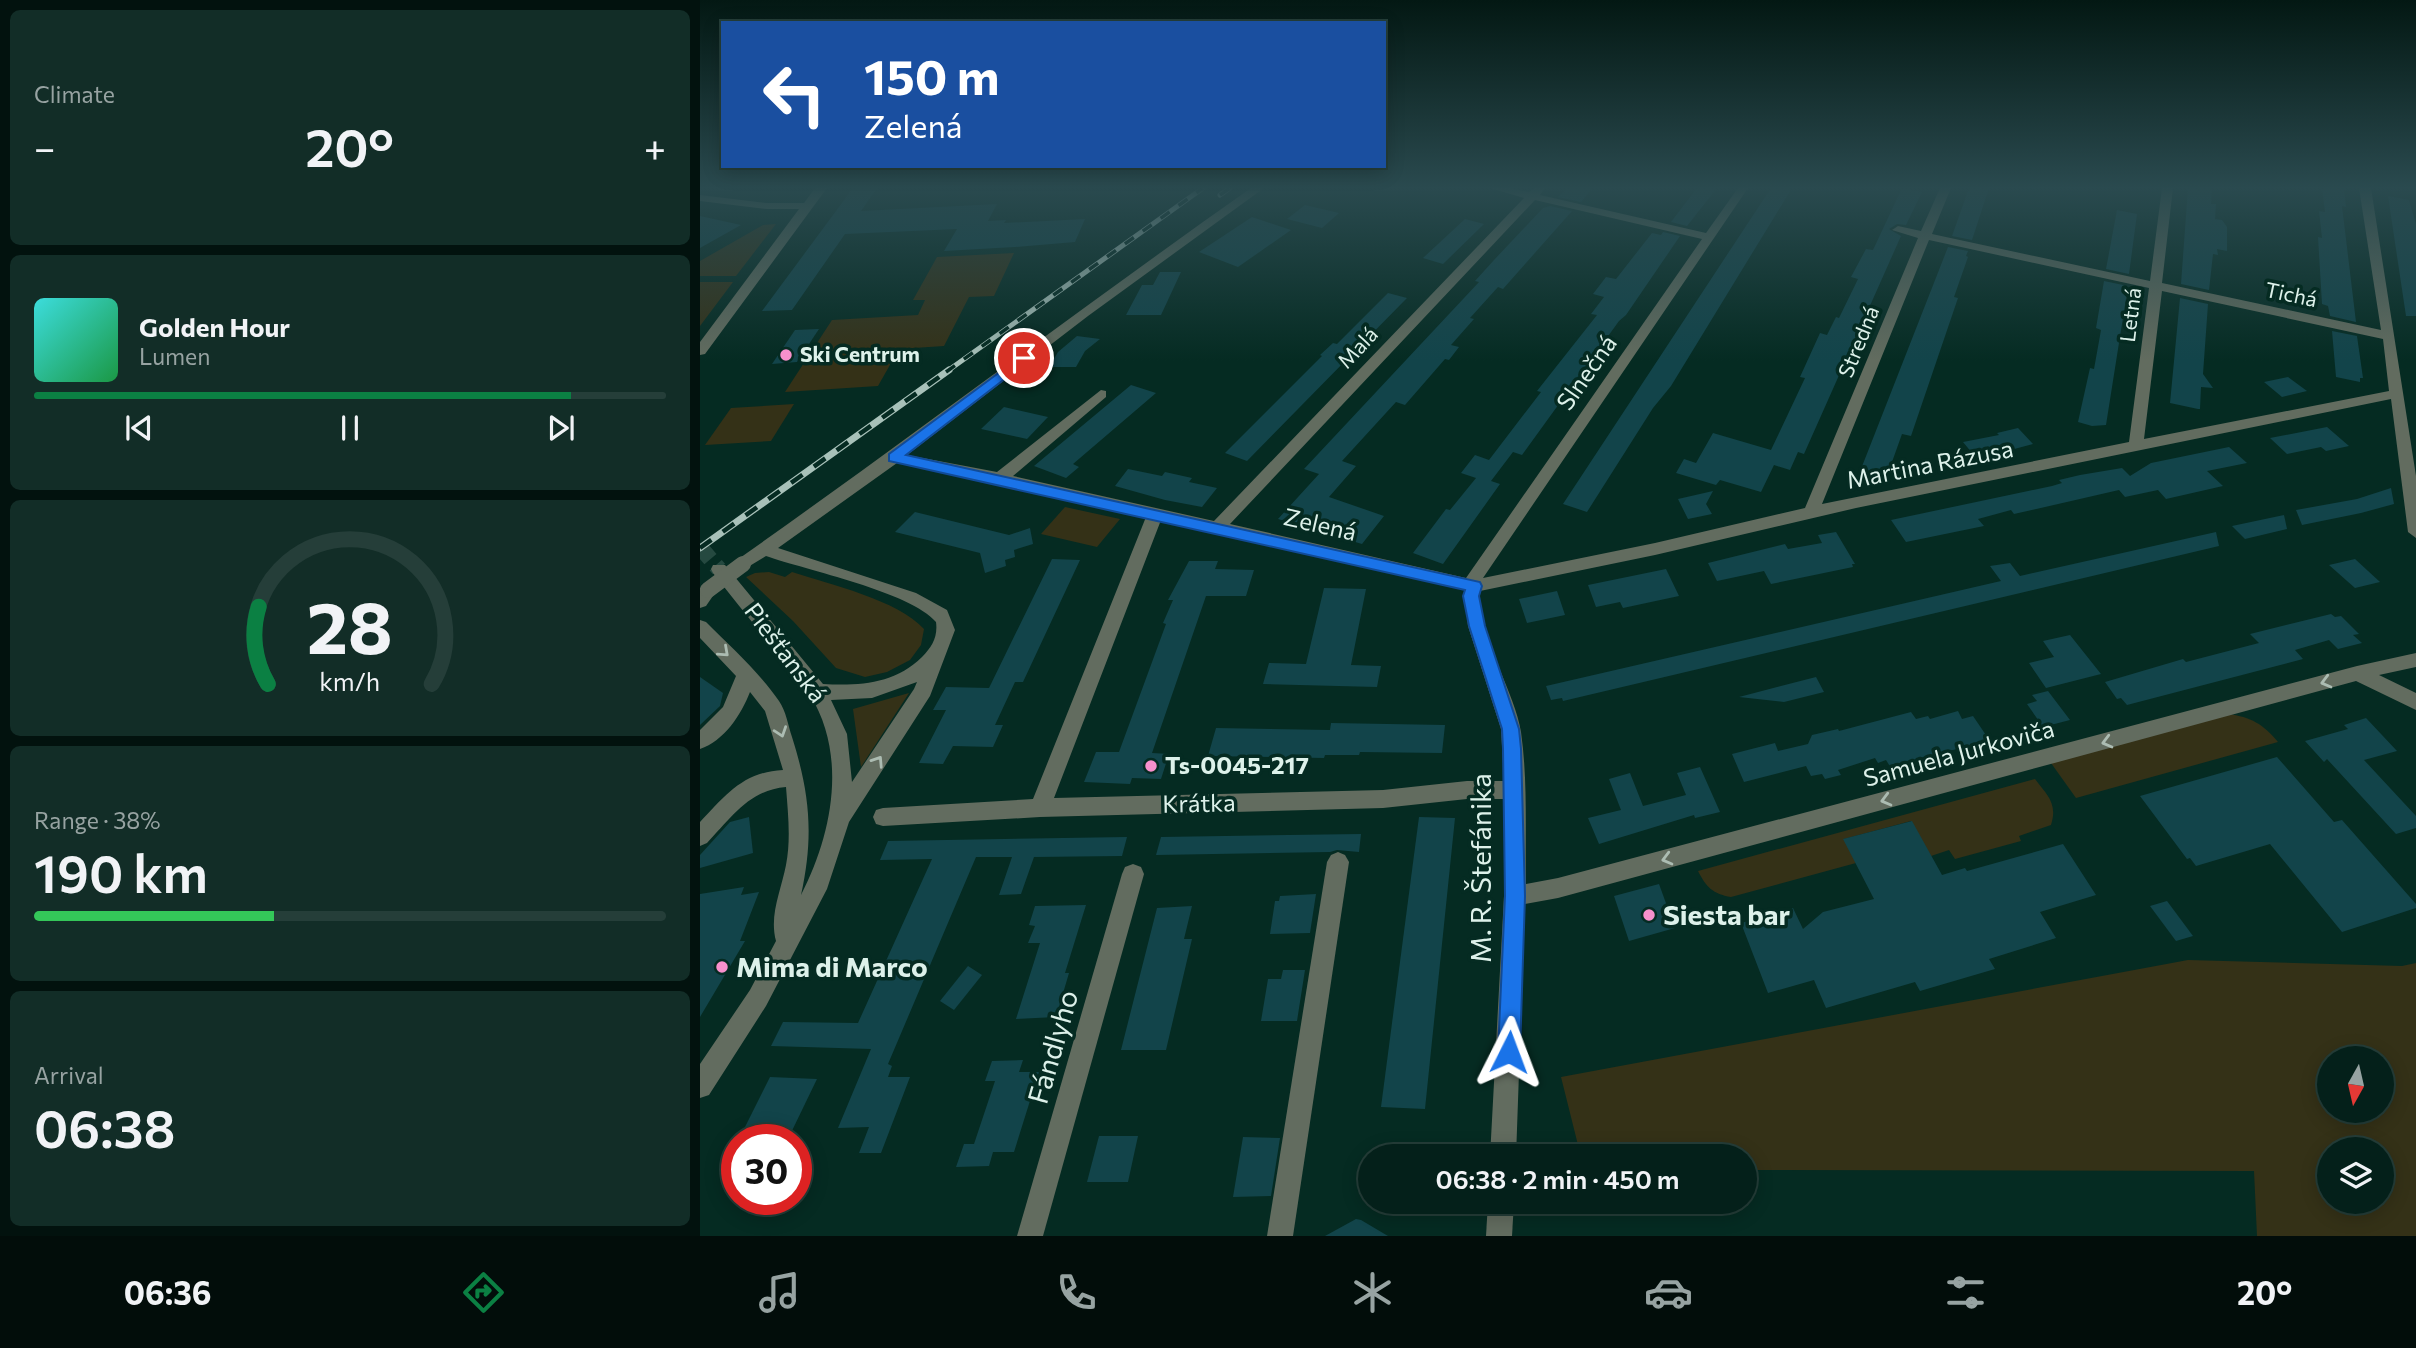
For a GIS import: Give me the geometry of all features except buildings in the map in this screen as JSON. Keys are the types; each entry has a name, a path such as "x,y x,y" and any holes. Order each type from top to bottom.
{"street":[{"path":"700,351 778,246"},
{"path":"704,596 807,516 894,457 1083,313 1177,246"},
{"name":"Malá","path":"1216,529 1485,246"},
{"name":"Slnečná","path":"1475,586 1475,575 1704,246"},
{"name":"Stredná","path":"1811,512 1921,246"},
{"name":"Tichá","path":"1970,246 2389,336"},
{"name":"Letná","path":"2136,447 2160,246"},
{"path":"2374,246 2395,394 2412,471 2415,522"},
{"path":"1000,478 1101,394"},
{"name":"Martina Rázusa","path":"1475,586 1811,512 2395,394"},
{"name":"Zelená","path":"894,457 1000,478 1475,586"},
{"path":"1040,808 1155,514"},
{"path":"765,550 872,584 939,613 945,622 946,634 933,657 923,691 840,818"},
{"name":"Piešťanská","path":"700,1086 758,998 820,882 840,818 842,760 837,734 818,691 719,569"},
{"name":"M. R. Štefánika","path":"1475,586 1471,596 1477,626 1511,729 1515,790 1515,896 1504,1144"},
{"path":"700,627 746,674 773,708 795,778 799,825 797,863 783,925 787,941"},
{"path":"818,691 873,691 909,677 933,657"},
{"name":"Samuela Jurkoviča","path":"1515,896 1559,888 2357,673 2416,660"},
{"path":"2357,673 2416,702"},
{"path":"700,741 731,714 740,699 746,674"},
{"path":"700,836 740,795 763,780 795,778"},
{"name":"Krátka","path":"883,817 1040,808 1382,799 1467,790 1515,790"},
{"path":"1280,1236 1338,862"},
{"name":"Fándlyho","path":"1030,1236 1133,874"},
{"path":"1499,1236 1500,1214"}],"shaded area":[{"path":"727,246 759,246 736,276 700,276 700,261"},
{"path":"1014,253 994,296 969,297 944,346 899,349 878,386 785,392 832,320 918,315 925,300 913,300 937,257"},
{"path":"700,282 733,282 700,326"},
{"path":"794,404 771,441 705,445 731,408"},
{"path":"1065,507 1120,519 1097,547 1041,534"},
{"path":"769,572 785,577 792,572 881,601 924,629 921,645 910,660 887,672 865,677 836,668 793,621 746,577"},
{"path":"909,693 861,767 853,709"},
{"path":"2228,714 2256,722 2278,742 2076,798 2051,763"},
{"path":"2035,779 2050,800 2053,817 2051,825 2019,836 2021,841 1955,859 1949,850 1931,856 1911,821 1844,839 1856,863 1731,897 1711,889 1698,871"},
{"path":"2188,960 2402,966 2416,963 2416,1236 2257,1236 2254,1171 1757,1170 1757,1144 1578,1144 1561,1077"}],"tunnel":[{"path":"700,547 719,569"}],"railway":[{"path":"946,372 1122,246"},
{"path":"700,548 949,370"}],"place":[{"name":"Ski Centrum","path":"786,355"},
{"name":"Ts-0045-217","path":"1151,766"},
{"name":"Siesta bar","path":"1649,915"},
{"name":"Mima di Marco","path":"722,967"}],"route":[{"path":"1024,358 894,457 1000,478 1475,586 1471,596 1477,626 1511,729 1515,790 1515,896 1509,1052"}]}
